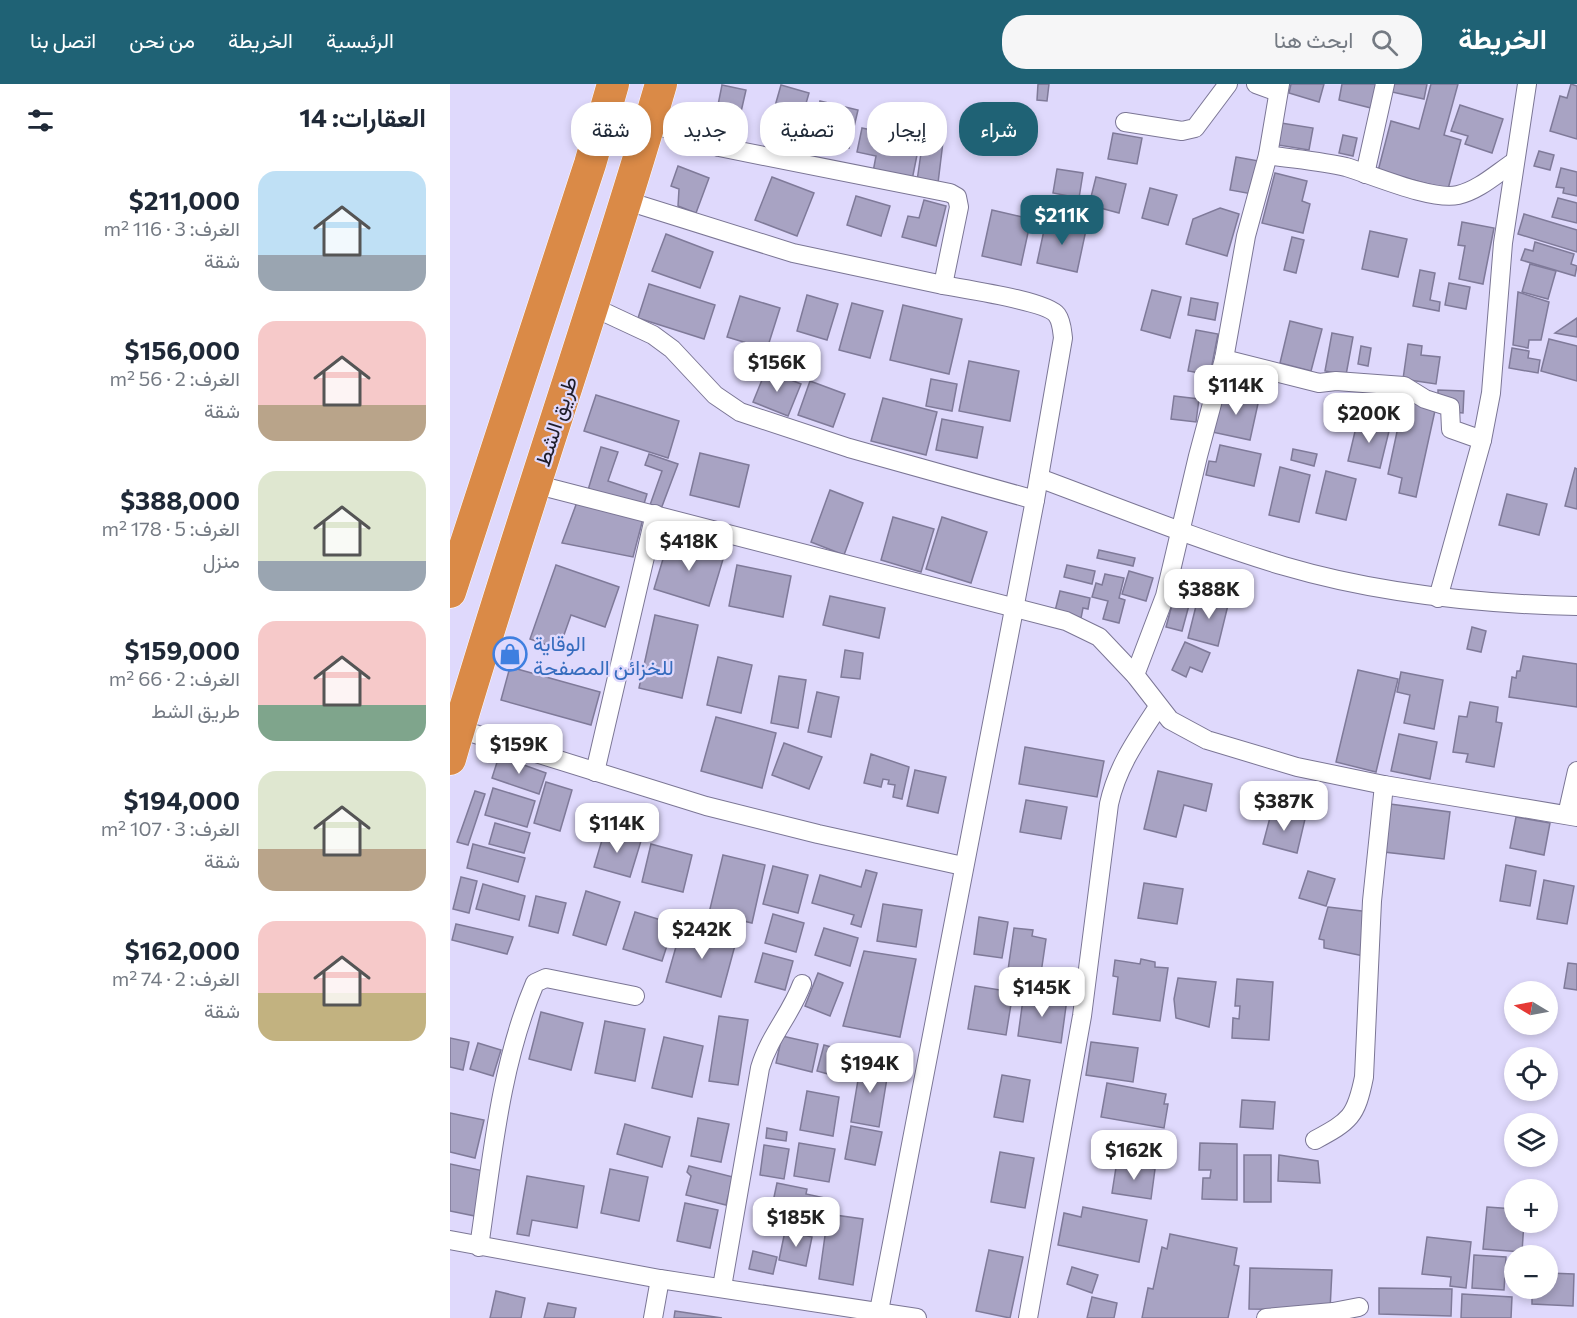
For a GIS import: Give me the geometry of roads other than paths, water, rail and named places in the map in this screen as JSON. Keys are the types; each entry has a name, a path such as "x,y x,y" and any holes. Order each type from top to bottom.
{"highway":[{"name":"طريق الشط","path":"651,119 661,84"},
{"path":"450,592 590,164 610,95"},
{"name":"طريق الشط","path":"450,759 534,484 640,156"}],"street":[{"path":"1125,122 1182,131 1195,128 1228,84"},
{"path":"1136,675 1165,596 1179,529 1224,359 1246,236 1268,155 1279,88 1256,84"},
{"path":"1365,174 1385,84"},
{"path":"1438,598 1482,440 1494,366 1503,243 1527,84"},
{"path":"651,122 719,147 954,194 959,200 959,207 943,285"},
{"path":"1268,155 1346,167 1426,192 1457,195 1476,188 1514,162"},
{"path":"627,201 793,253 1042,307 1058,316 1063,338 1035,500 879,1311"},
{"path":"593,307 653,335 672,349 715,394 740,412 849,448 1035,500"},
{"path":"1224,359 1319,383 1336,381 1404,386 1425,399 1450,407 1451,429 1482,440"},
{"path":"1039,478 1286,567 1348,582 1438,598 1510,604 1577,606"},
{"path":"534,484 1013,606 1082,627 1113,650 1136,675 1158,707 1184,730 1207,740 1296,767 1384,785 1572,816 1577,771"},
{"path":"595,772 656,514"},
{"path":"1028,1318 1082,1016 1109,804 1116,776 1127,753 1158,707"},
{"path":"459,729 595,772 764,821 963,866"},
{"path":"1314,1140 1341,1126 1359,1105 1368,1033 1374,867 1384,785"},
{"path":"480,1246 505,1082 518,1030 535,983 546,978 635,996"},
{"path":"722,1287 760,1068 766,1048 795,1003 802,984"},
{"path":"450,1240 660,1279 722,1287 829,1311 879,1311 917,1318"},
{"path":"653,1318 660,1279"},
{"path":"1266,1318 1333,1312 1359,1307"}],"place":[{"name":"الوقاية للخزائن المصفحة","path":"510,654"}]}
